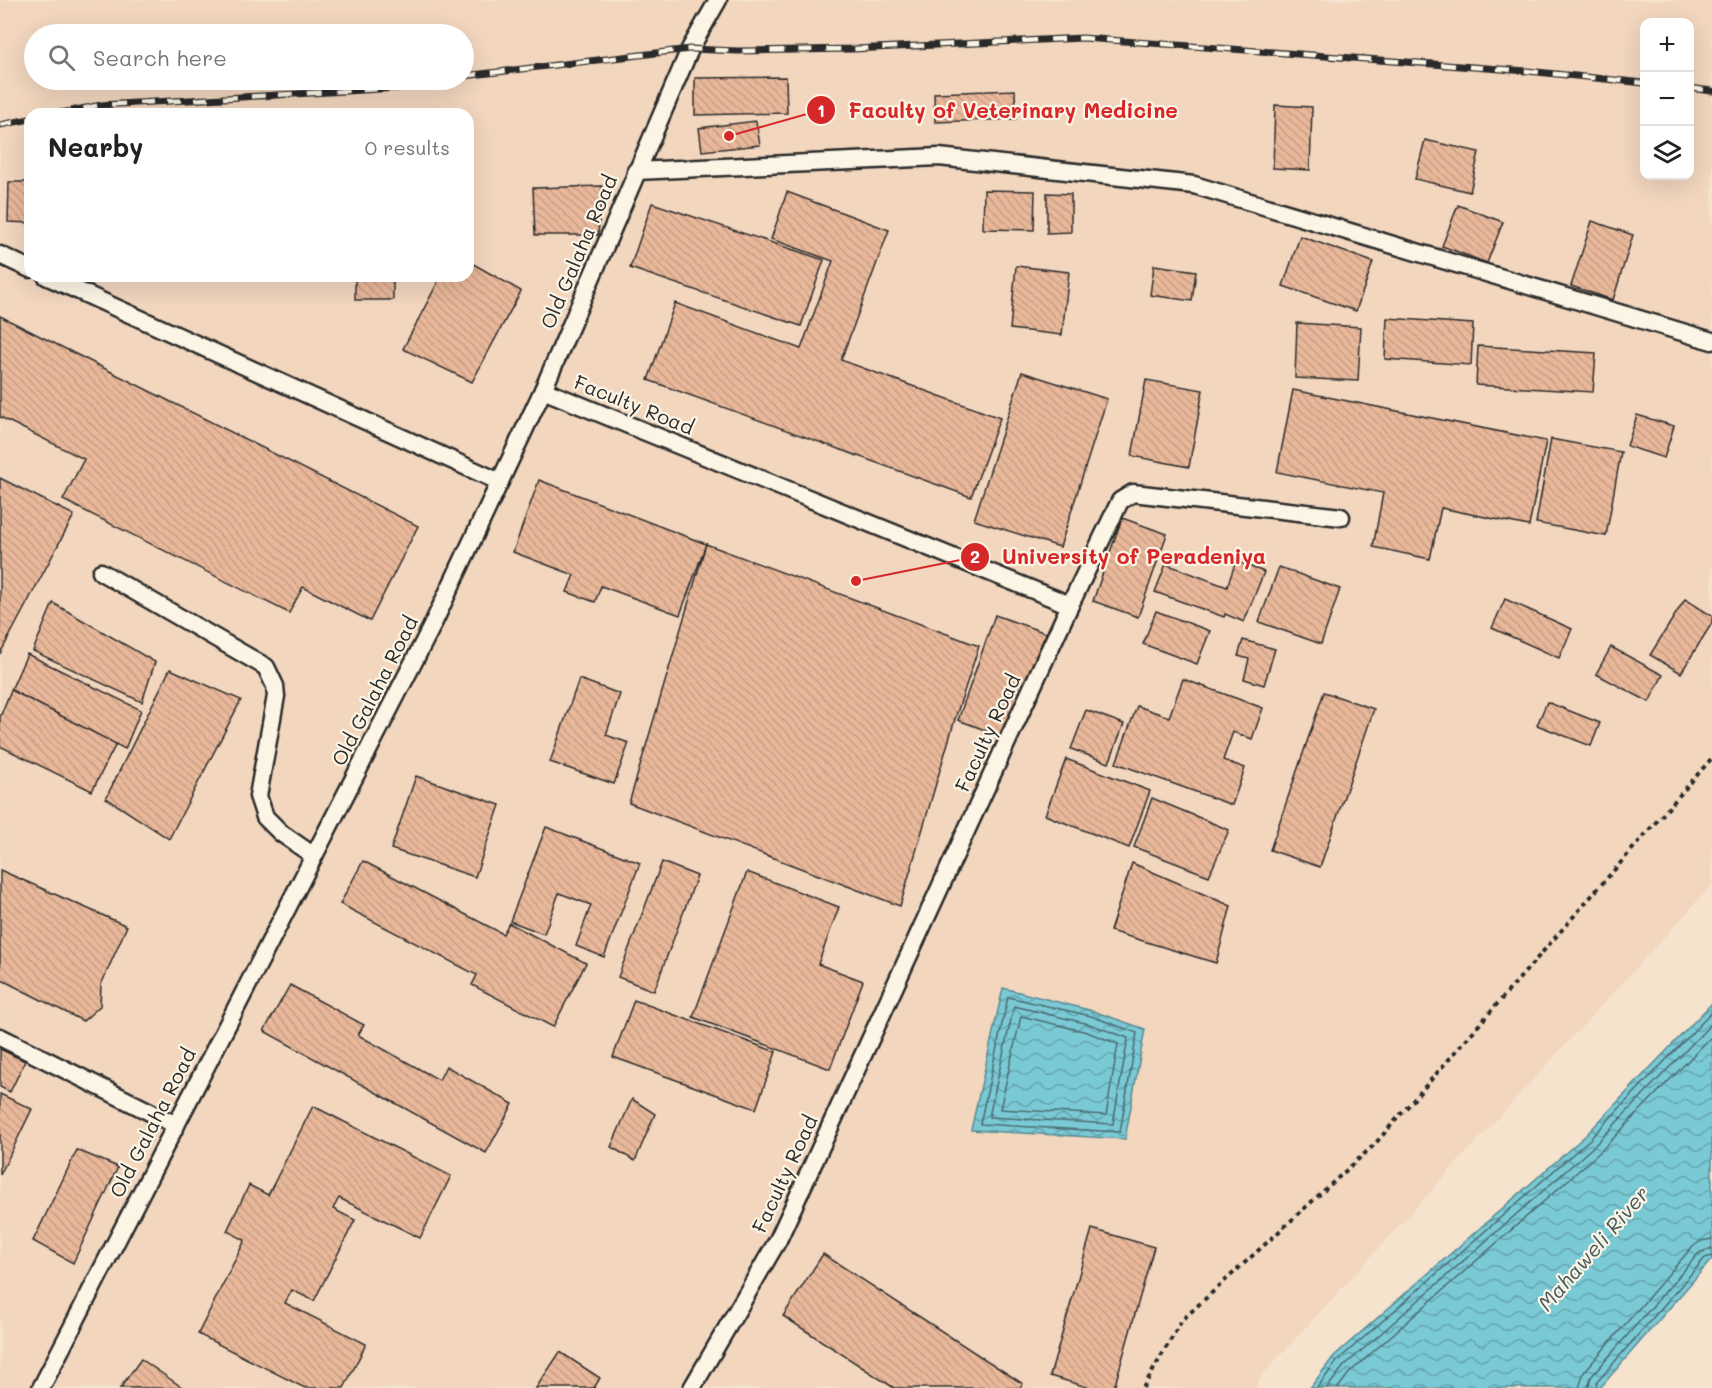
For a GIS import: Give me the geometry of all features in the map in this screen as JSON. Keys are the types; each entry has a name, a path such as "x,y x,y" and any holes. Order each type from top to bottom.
{"lane":[{"name":"Old Galaha Road","path":"41,1388 430,628 543,390 690,49 718,0"},
{"path":"636,171 939,157 1194,185 1712,340"},
{"path":"0,255 24,266"},
{"path":"59,282 500,482"},
{"name":"Faculty Road","path":"543,390 1070,605 778,1240 692,1388"},
{"path":"1070,605 1120,501 1132,493 1341,517"},
{"path":"101,572 266,667 275,686 276,696 258,796 265,817 281,833 314,856"},
{"path":"0,1037 176,1125"}],"path":[{"path":"1143,1388 1182,1320 1374,1145 1712,758"}],"shaded area":[{"path":"0,0 1712,0 1712,885 1262,1375 1255,1388 0,1388"}],"water":[{"path":"1003,988 1093,1011 1145,1029 1125,1139 971,1130"},
{"name":"Mahaweli River","path":"1712,1003 1712,1259 1600,1388 1310,1388 1334,1356 1586,1135"}],"building":[{"path":"786,77 787,113 695,115 695,78"},
{"path":"1015,90 1016,119 935,122 934,93"},
{"path":"1275,105 1312,107 1310,170 1273,168"},
{"path":"756,121 760,145 702,151 699,128"},
{"path":"1425,140 1479,152 1470,192 1415,179"},
{"path":"9,182 24,182 24,223 8,222"},
{"path":"602,186 598,235 535,235 533,188"},
{"path":"984,190 1035,191 1034,230 983,229"},
{"path":"787,192 889,230 841,360 1000,418 971,497 648,380 675,303 801,349 833,261 771,239"},
{"path":"1047,193 1071,194 1071,232 1047,233"},
{"path":"652,203 824,260 801,326 630,268"},
{"path":"1458,205 1503,222 1487,263 1442,246"},
{"path":"1592,221 1633,235 1613,300 1571,286"},
{"path":"1300,236 1373,262 1356,311 1283,286"},
{"path":"474,264 521,291 472,382 403,349 438,282 474,282"},
{"path":"1154,265 1196,271 1192,301 1150,295"},
{"path":"1016,266 1069,272 1062,335 1010,329"},
{"path":"355,282 393,282 393,300 355,300"},
{"path":"0,316 418,526 370,621 303,587 289,613 63,500 84,459 0,417"},
{"path":"1387,318 1473,324 1471,365 1385,359"},
{"path":"1297,323 1361,327 1358,381 1295,378"},
{"path":"1478,346 1596,353 1593,392 1476,385"},
{"path":"1022,372 1107,399 1060,547 974,520"},
{"path":"1146,380 1203,390 1189,467 1132,456"},
{"path":"1293,390 1546,441 1529,526 1441,508 1430,559 1373,547 1383,493 1277,472"},
{"path":"1637,415 1674,426 1664,458 1627,446"},
{"path":"1551,439 1621,452 1606,536 1536,523"},
{"path":"0,478 74,515 0,654"},
{"path":"539,480 706,544 680,615 601,586 595,602 567,592 574,575 513,552"},
{"path":"1122,518 1167,534 1138,617 1093,601"},
{"path":"706,544 979,646 900,906 629,803"},
{"path":"1236,561 1264,572 1244,622 1155,592 1166,564 1227,587"},
{"path":"1279,567 1340,589 1321,644 1259,622"},
{"path":"1505,599 1572,629 1559,658 1492,628"},
{"path":"1685,599 1712,616 1712,623 1681,673 1650,655"},
{"path":"53,603 155,662 142,702 33,651"},
{"path":"1156,611 1210,631 1197,664 1143,644"},
{"path":"995,615 1046,633 1004,737 958,720"},
{"path":"1243,640 1275,649 1264,685 1244,679 1249,659 1238,656"},
{"path":"1611,647 1663,675 1649,702 1596,674"},
{"path":"27,654 141,710 125,749 11,690"},
{"path":"170,669 241,700 169,839 106,798"},
{"path":"579,679 620,694 606,735 629,743 614,784 550,762"},
{"path":"1183,679 1263,708 1252,739 1233,732 1223,760 1245,768 1232,805 1116,763 1137,706 1169,717"},
{"path":"11,690 116,744 92,791 0,746 0,717"},
{"path":"1324,692 1374,709 1320,867 1270,850"},
{"path":"1547,702 1600,723 1591,746 1537,725"},
{"path":"1086,710 1124,724 1109,763 1071,749"},
{"path":"1066,759 1150,791 1129,848 1045,815"},
{"path":"416,776 500,805 475,877 391,849"},
{"path":"1152,798 1229,830 1209,876 1134,847"},
{"path":"546,827 640,863 604,957 576,946 591,905 559,893 544,934 510,921"},
{"path":"363,861 503,934 509,923 586,963 553,1027 472,985 477,975 340,904"},
{"path":"662,862 697,876 654,991 618,977"},
{"path":"1132,863 1231,906 1216,963 1110,931"},
{"path":"0,870 127,926 101,985 100,1006 83,1021 0,979"},
{"path":"747,872 839,907 818,964 863,981 830,1069 693,1017"},
{"path":"290,985 364,1025 358,1035 439,1080 446,1066 513,1104 486,1153 264,1031"},
{"path":"634,1000 776,1052 756,1109 613,1057"},
{"path":"0,1049 25,1061 10,1092 0,1087"},
{"path":"0,1094 32,1109 0,1175"},
{"path":"632,1099 655,1114 635,1161 611,1147"},
{"path":"313,1106 451,1176 420,1238 339,1198 333,1209 355,1220 314,1301 292,1290 285,1303 366,1344 344,1388 305,1388 198,1334 245,1240 227,1231 249,1185 268,1195"},
{"path":"77,1150 118,1167 73,1263 33,1241"},
{"path":"1092,1229 1154,1247 1114,1388 1090,1388 1050,1376"},
{"path":"823,1254 1023,1384 1020,1388 894,1388 783,1316"},
{"path":"560,1352 600,1378 594,1388 536,1388"},
{"path":"141,1359 183,1388 120,1388"}],"railway":[{"path":"474,75 690,49 738,51 854,49 1083,38 1527,71 1640,83"},
{"path":"1694,89 1712,91"},
{"path":"86,108 101,105 363,90"},
{"path":"0,125 24,120"}],"place":[{"name":"Faculty of Veterinary Medicine","path":"729,136"},
{"name":"University of Peradeniya","path":"856,581"}]}
